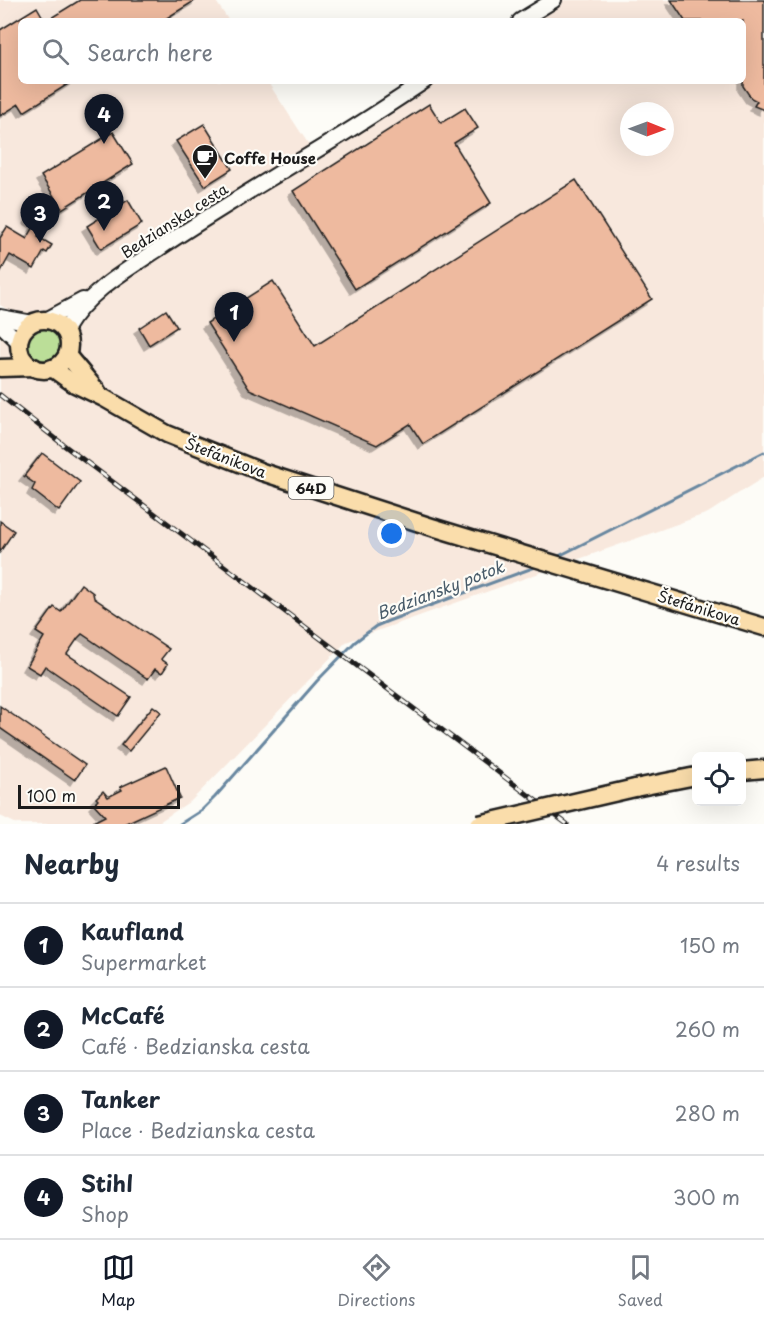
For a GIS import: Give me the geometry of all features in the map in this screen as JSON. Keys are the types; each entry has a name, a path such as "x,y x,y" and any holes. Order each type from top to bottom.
{"main road":[{"path":"39,321 58,324 65,330 69,342 67,355 62,362 52,368 43,369 2,368 20,348 25,330 39,321"},
{"path":"20,348 27,363 34,367"},
{"name":"64D","path":"67,355 104,398"},
{"name":"64D","path":"52,368 73,383 104,398"},
{"name":"Štefánikova","path":"104,398 167,434 262,472 527,556 764,627"},
{"path":"746,771 764,769"},
{"path":"479,824 692,777"}],"street":[{"path":"525,18 554,0"},
{"name":"Bedzianska cesta","path":"39,321 95,294 212,213 343,135 420,84"},
{"name":"Bedzianska cesta","path":"65,330 74,315 95,294"},
{"path":"0,317 39,321"},
{"path":"0,324 20,348"}],"shaded area":[{"path":"0,0 215,0 227,18 18,18 18,84 269,84 315,154 420,84 746,84 746,18 524,18 554,0 764,0 764,477 708,513 346,642 192,800 156,824 17,824 0,816 0,319 12,312 0,305"}],"green space":[{"path":"44,328 55,333 60,344 55,355 44,360 33,355 28,344 33,333"}],"building":[{"path":"80,0 196,0 167,18 51,18"},
{"path":"671,0 764,0 764,110 754,106 757,101 751,98 743,86 746,84 746,18 683,18"},
{"path":"37,7 43,18 19,18"},
{"path":"18,19 18,84 68,84 24,112 19,104 0,116 0,30"},
{"path":"429,104 441,123 465,108 478,128 454,143 491,203 355,289 293,191"},
{"path":"204,124 232,169 205,186 176,141"},
{"path":"113,132 133,164 62,209 41,176"},
{"path":"576,180 652,299 423,444 410,424 377,445 249,389 207,323 273,281 315,346"},
{"path":"128,200 142,224 101,249 87,226"},
{"path":"34,210 49,218 38,237 52,245 47,253 44,251 34,269 10,255 0,273 0,238 7,227 27,239 36,223 29,219"},
{"path":"166,310 177,327 149,345 139,328"},
{"path":"42,453 80,482 59,511 32,490 35,484 24,476"},
{"path":"0,521 14,531 0,552"},
{"path":"81,584 93,593 94,598 169,649 161,659 168,664 162,673 155,669 148,679 82,634 78,638 67,654 131,697 118,716 45,666 40,674 27,666 44,637 36,632 54,607 61,612"},
{"path":"0,706 85,765 75,780 0,728"},
{"path":"153,706 161,712 129,751 121,745"},
{"path":"166,766 180,798 124,824 89,824 105,816 94,804 103,791 108,797 122,790 120,787"}],"waterway":[{"name":"Bedziansky potok","path":"557,557 764,452"},
{"name":"Bedziansky potok","path":"180,824 202,810 215,797 317,681 355,642 376,626 538,566"}],"railway":[{"path":"0,395 567,824"}],"place":[{"name":"Stihl","path":"104,144"},
{"name":"Coffe House","path":"205,180"},
{"name":"McCafé","path":"104,231"},
{"name":"Tanker","path":"40,243"},
{"name":"Kaufland","path":"234,342"}]}
